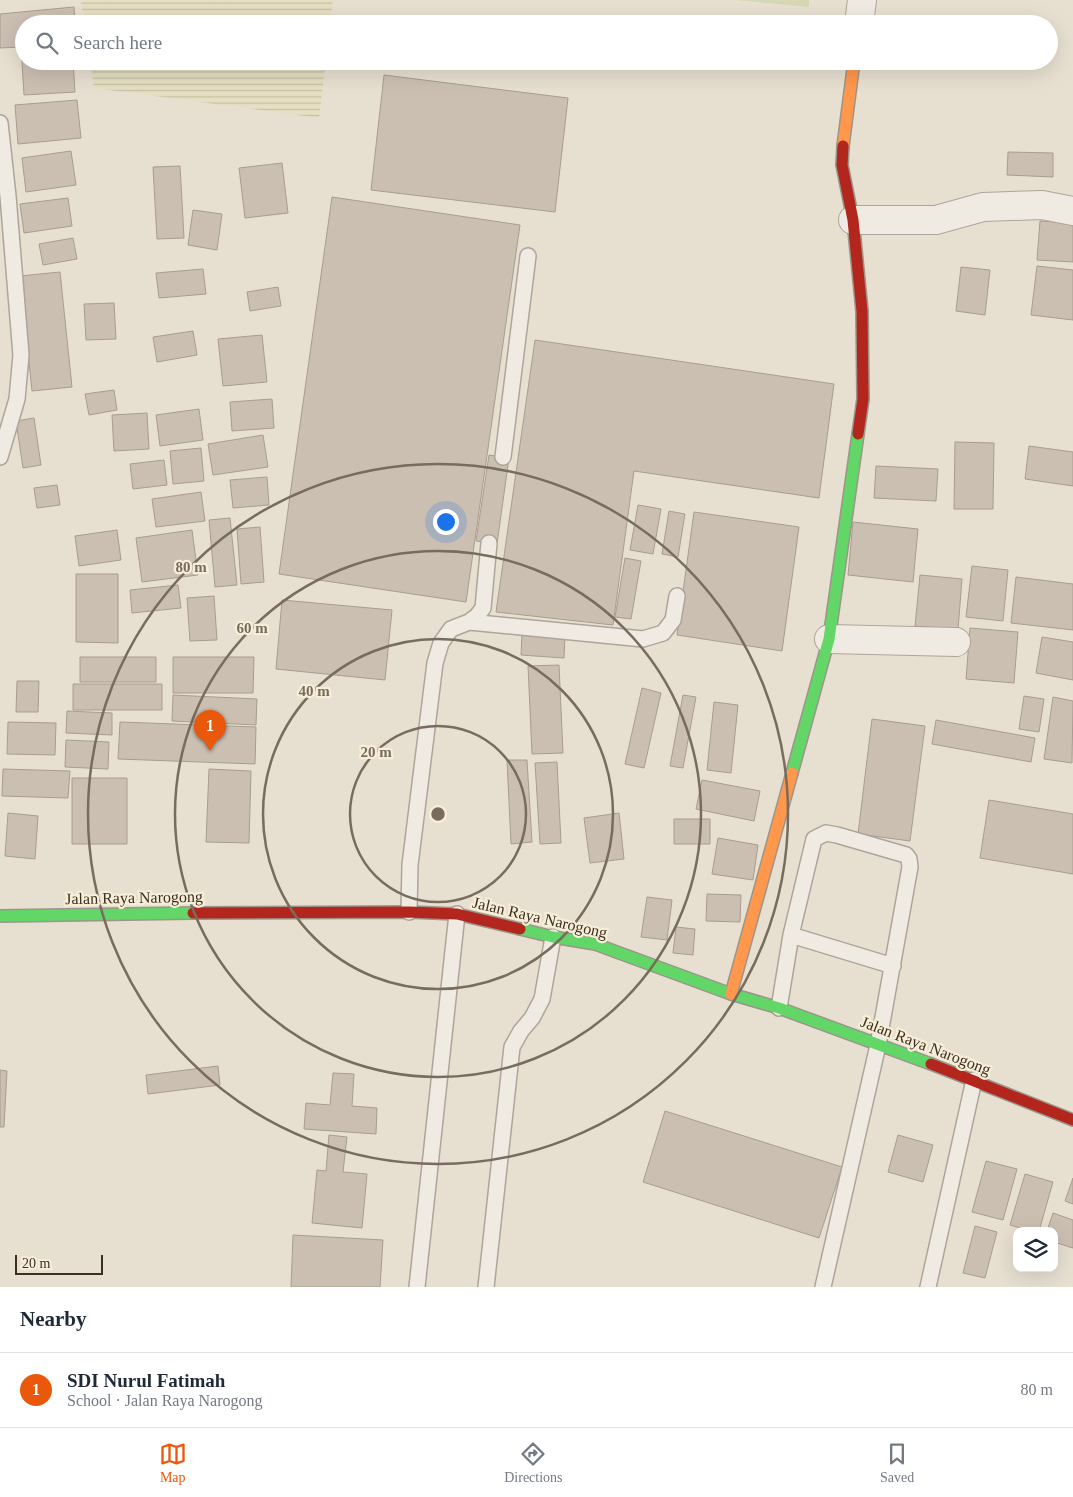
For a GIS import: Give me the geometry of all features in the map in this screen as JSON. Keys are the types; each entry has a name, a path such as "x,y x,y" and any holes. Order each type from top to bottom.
{"main road":[{"path":"732,994 829,639 863,399 862,311 852,220 842,165 853,70"},
{"name":"Jalan Raya Narogong","path":"0,916 168,913 408,912 457,914 595,944 878,1044 1073,1120"}],"street":[{"path":"860,15 862,0"},
{"path":"852,220 936,220 983,207 1042,205 1073,211"},
{"path":"829,639 956,642"}],"lane":[{"path":"0,123 21,355 16,400 0,457"},
{"path":"503,457 528,256"},
{"path":"408,912 410,865 435,663 442,643 451,629 470,622 483,608 489,543"},
{"path":"470,622 643,639 663,633 673,620 677,596"},
{"path":"779,1008 791,935 814,839 826,833 906,855 909,858 910,867 893,966 878,1044 823,1287"},
{"path":"417,1287 457,914"},
{"path":"791,935 893,966"},
{"path":"486,1287 512,1047 521,1031 532,1018 542,999 553,936"},
{"path":"928,1287 974,1080"}],"shaded area":[{"path":"81,0 333,0 331,15 83,15"},
{"path":"91,70 325,70 319,118 94,88"}],"green space":[{"path":"736,0 809,0 809,7"}],"building":[{"path":"74,7 74,15 15,15 15,47 0,48 0,14"},
{"path":"22,70 74,70 75,92 24,95"},
{"path":"384,75 568,98 555,212 371,190"},
{"path":"77,100 81,138 18,144 15,105"},
{"path":"71,151 76,185 26,192 22,158"},
{"path":"1008,152 1053,153 1053,177 1007,175"},
{"path":"282,163 288,213 245,218 239,168"},
{"path":"180,166 184,238 157,239 153,167"},
{"path":"332,197 520,225 466,602 279,574"},
{"path":"68,198 72,226 24,233 20,204"},
{"path":"193,210 222,214 217,250 188,245"},
{"path":"1040,221 1073,223 1073,262 1037,260"},
{"path":"73,238 77,259 43,265 39,244"},
{"path":"1037,266 1073,270 1073,320 1031,315"},
{"path":"961,267 990,270 985,315 956,311"},
{"path":"203,269 206,294 159,298 156,273"},
{"path":"60,272 72,387 32,391 20,276"},
{"path":"278,287 281,306 250,311 247,292"},
{"path":"114,303 116,339 86,340 84,304"},
{"path":"193,331 197,355 157,362 153,337"},
{"path":"262,335 267,382 223,386 218,339"},
{"path":"535,340 834,384 819,498 634,471 613,625 496,612"},
{"path":"114,390 117,410 89,415 85,394"},
{"path":"272,399 274,428 232,431 230,402"},
{"path":"199,409 203,440 160,446 156,415"},
{"path":"147,413 149,449 114,451 112,415"},
{"path":"34,418 41,465 23,468 16,421"},
{"path":"263,435 268,467 213,475 208,444"},
{"path":"955,442 994,443 993,509 954,509"},
{"path":"1029,446 1073,452 1073,486 1025,479"},
{"path":"201,448 204,481 173,484 170,451"},
{"path":"489,455 509,458 497,544 476,541"},
{"path":"164,460 167,485 133,489 130,464"},
{"path":"876,466 938,469 936,501 874,498"},
{"path":"267,477 269,505 233,508 230,480"},
{"path":"57,485 60,505 37,508 34,488"},
{"path":"201,492 205,521 156,527 152,499"},
{"path":"638,505 661,509 653,554 630,550"},
{"path":"669,511 685,514 678,557 662,554"},
{"path":"694,512 799,527 782,651 677,635"},
{"path":"230,518 237,585 215,587 209,520"},
{"path":"853,522 918,529 913,582 848,575"},
{"path":"260,527 264,582 241,584 237,529"},
{"path":"117,530 121,560 79,566 75,536"},
{"path":"192,530 198,575 142,582 136,538"},
{"path":"625,558 641,561 631,619 615,617"},
{"path":"972,566 1008,570 1003,621 966,617"},
{"path":"76,574 118,574 118,643 76,642"},
{"path":"920,575 962,579 958,630 915,626"},
{"path":"1016,577 1073,584 1073,630 1011,623"},
{"path":"178,585 181,608 132,613 130,590"},
{"path":"214,596 217,640 190,641 187,598"},
{"path":"282,600 392,610 385,680 276,669"},
{"path":"970,628 1018,632 1014,683 966,679"},
{"path":"522,633 565,635 564,658 521,655"},
{"path":"1042,637 1073,642 1073,680 1036,673"},
{"path":"80,657 156,657 156,682 80,682"},
{"path":"173,657 254,657 253,693 173,693"},
{"path":"559,665 563,753 532,754 528,666"},
{"path":"17,681 39,681 38,712 16,712"},
{"path":"73,684 162,684 162,710 73,710"},
{"path":"642,688 661,693 644,768 625,764"},
{"path":"173,695 257,699 256,725 172,721"},
{"path":"683,695 696,697 683,768 670,766"},
{"path":"1024,696 1044,699 1039,732 1019,729"},
{"path":"1053,697 1073,701 1072,763 1044,759"},
{"path":"714,702 738,705 731,773 707,770"},
{"path":"67,711 112,713 112,735 66,733"},
{"path":"872,719 925,726 910,841 858,834"},
{"path":"936,720 1035,738 1031,762 932,744"},
{"path":"8,722 56,723 55,755 7,754"},
{"path":"120,722 256,727 255,764 118,759"},
{"path":"66,740 109,742 108,769 65,767"},
{"path":"507,760 527,760 532,842 511,844"},
{"path":"557,762 561,843 540,844 535,763"},
{"path":"3,769 70,771 68,798 2,796"},
{"path":"209,769 251,771 249,843 206,842"},
{"path":"72,778 127,778 127,844 72,844"},
{"path":"702,780 760,791 754,821 696,809"},
{"path":"989,800 1073,814 1073,874 980,858"},
{"path":"8,813 38,816 35,859 5,856"},
{"path":"619,813 624,859 590,863 584,818"},
{"path":"674,819 710,819 710,844 674,844"},
{"path":"718,838 758,845 753,880 712,874"},
{"path":"707,894 741,895 740,922 706,921"},
{"path":"647,897 672,900 667,940 641,937"},
{"path":"676,927 695,929 693,955 673,953"},
{"path":"218,1066 220,1085 148,1094 146,1075"},
{"path":"0,1070 7,1071 4,1127 0,1127"},
{"path":"333,1073 354,1074 352,1106 377,1108 376,1134 304,1129 306,1103 330,1105"},
{"path":"665,1111 842,1167 819,1238 643,1182"},
{"path":"329,1135 347,1137 343,1172 367,1174 362,1228 312,1223 317,1170 326,1171"},
{"path":"898,1135 933,1145 923,1182 888,1172"},
{"path":"986,1161 1017,1169 1003,1220 972,1212"},
{"path":"1025,1174 1053,1182 1040,1227 1017,1227 1010,1225"},
{"path":"1073,1178 1073,1204 1065,1201"},
{"path":"1053,1213 1073,1220 1073,1248 1058,1243 1058,1227 1048,1227"},
{"path":"975,1226 997,1232 985,1278 963,1273"},
{"path":"293,1235 383,1240 380,1287 291,1287"}],"traffic: fast":[{"path":"792,773 829,639 858,434"},
{"path":"0,916 193,913"},
{"path":"520,929 595,944 731,994 779,1008 931,1064"}],"traffic: slow":[{"path":"843,146 853,70"},
{"path":"731,994 792,773"}],"traffic: jam":[{"path":"843,146 842,165 853,220 862,311 863,399 858,434"},
{"path":"193,913 409,912 457,914 520,929"},
{"path":"931,1064 1073,1120"}],"place":[{"name":"SDI Nurul Fatimah","path":"210,751"}]}
